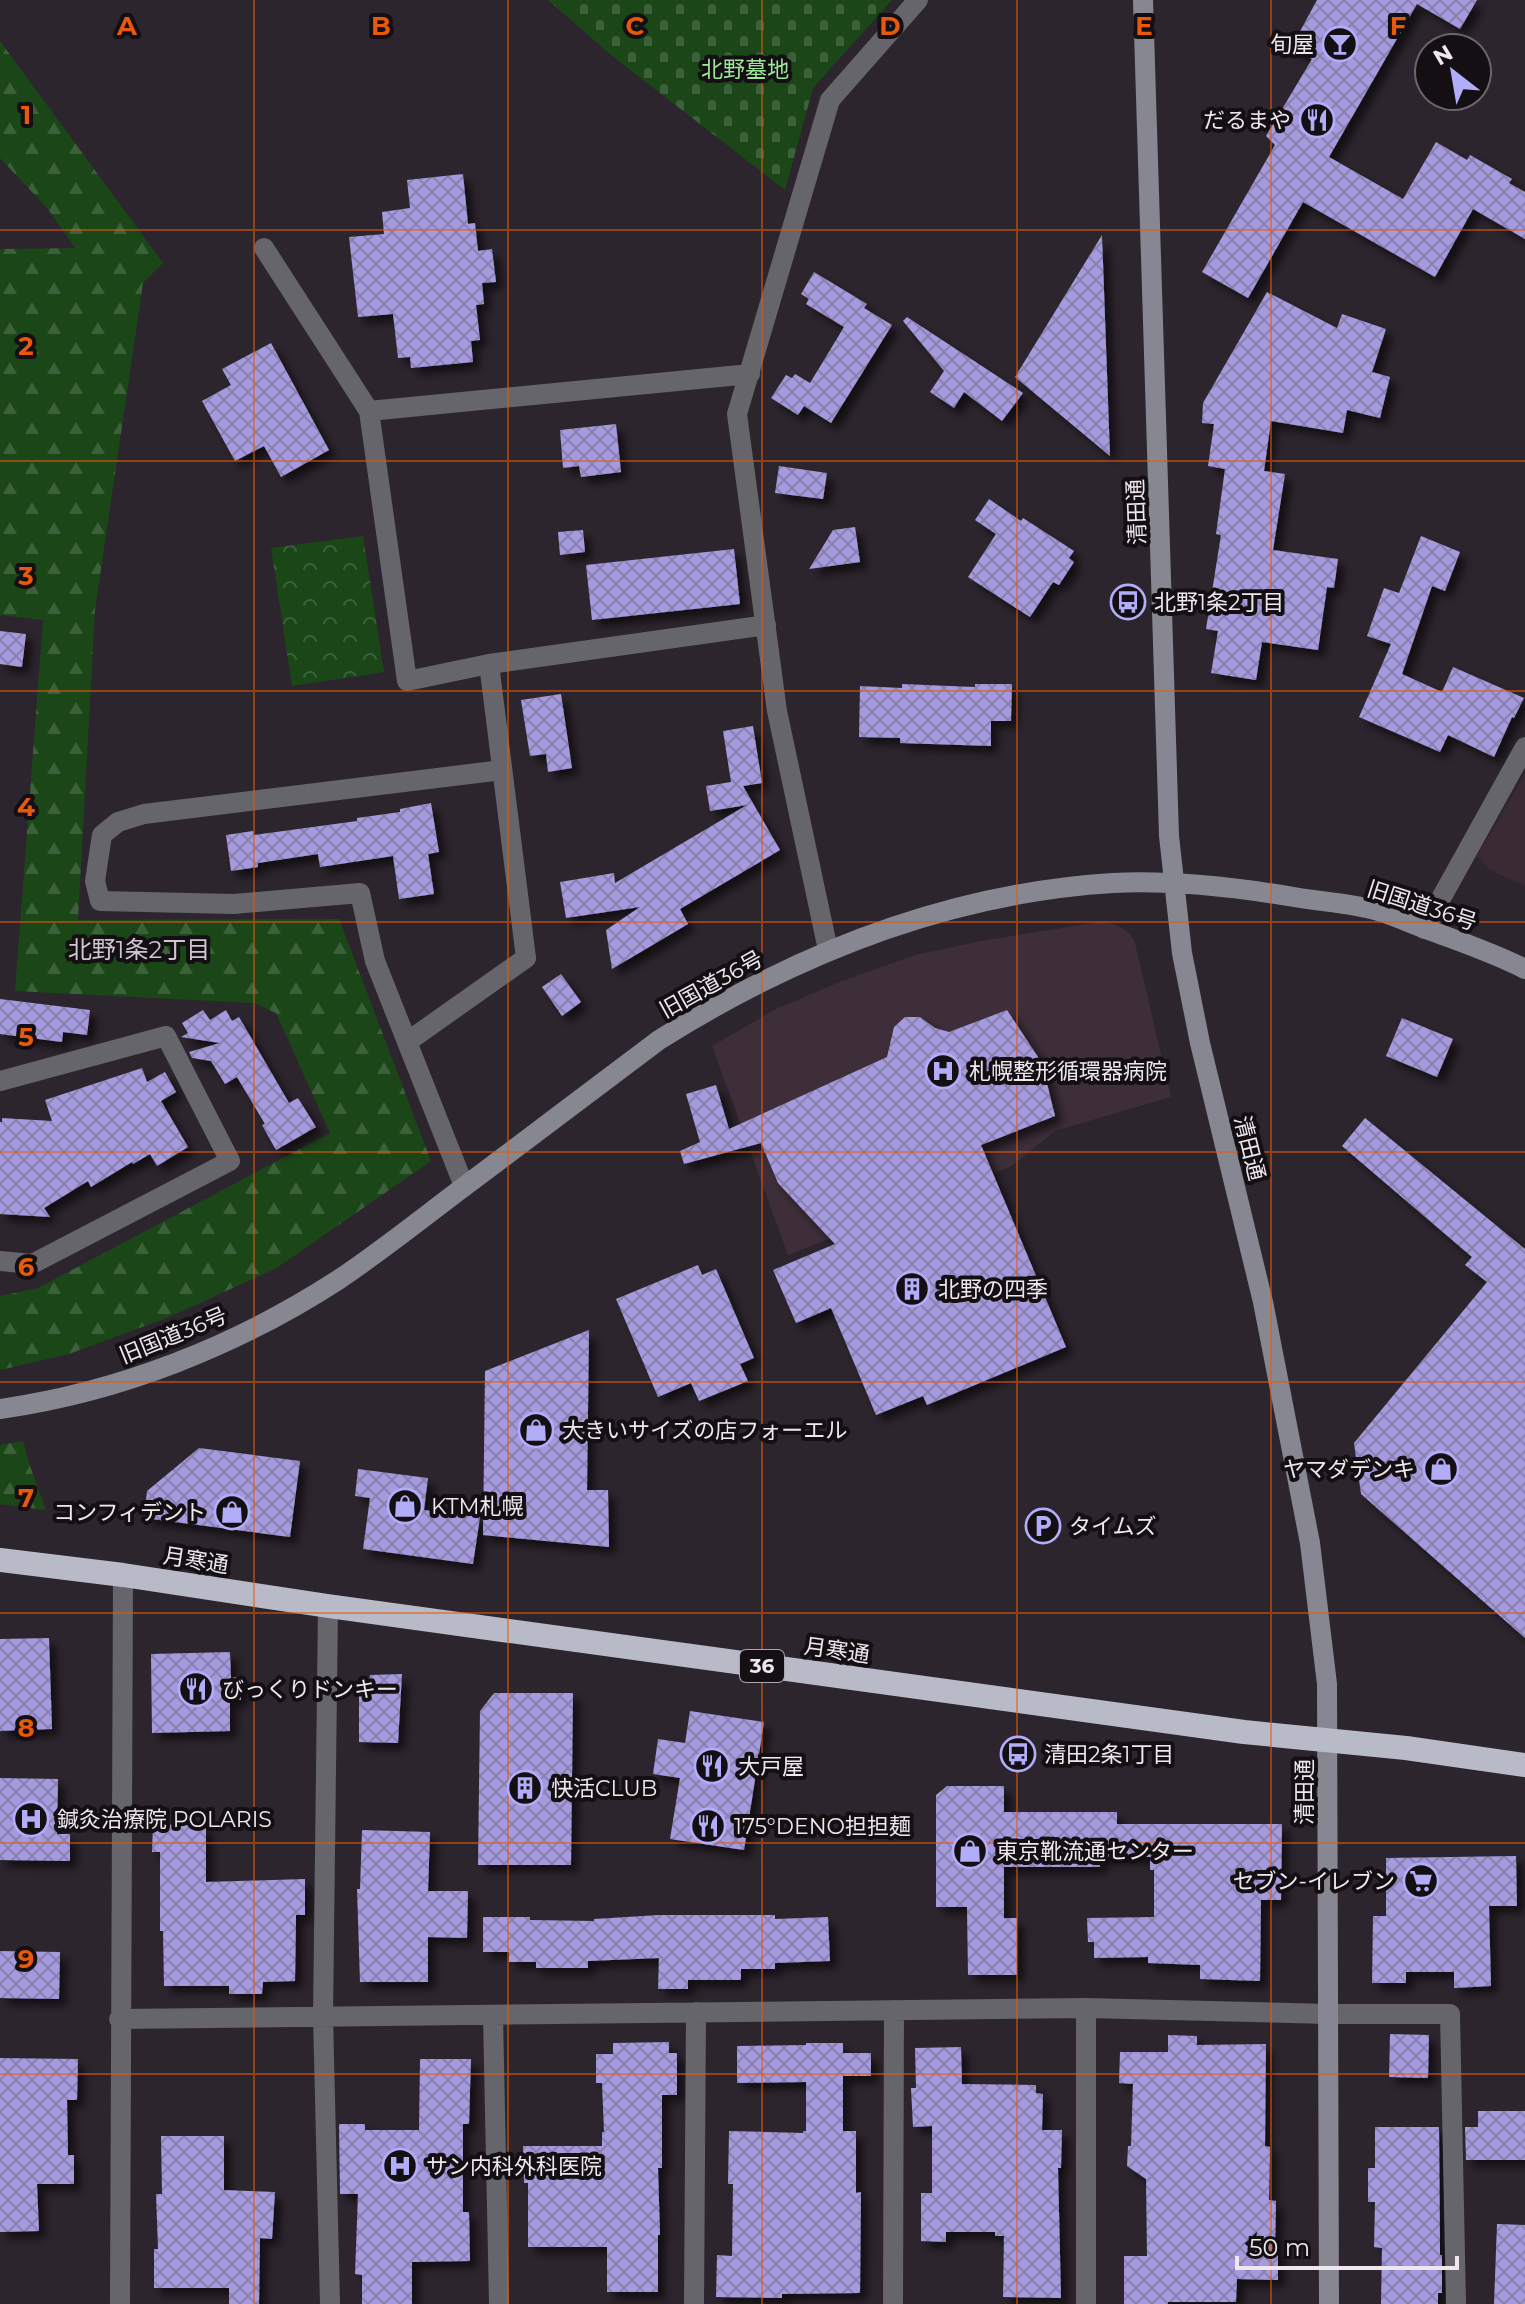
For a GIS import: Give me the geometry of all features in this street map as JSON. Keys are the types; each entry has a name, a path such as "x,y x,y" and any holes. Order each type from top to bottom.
{"highway":[{"name":"月寒通","path":"0,1560 1229,1730 1406,1748 1525,1765"}],"street":[{"path":"828,950 777,711 737,414 830,100 918,0"},
{"name":"清田通","path":"1143,0 1169,836 1174,883 1182,953 1200,1043 1263,1302 1310,1543 1327,1684 1329,2304"},
{"path":"264,248 369,411 407,681 489,664 766,625"},
{"path":"369,411 750,374"},
{"path":"407,1042 526,958 489,664"},
{"path":"1424,929 1525,747"},
{"path":"464,1186 375,961 360,893 234,904 100,901 95,881 102,835 118,822 144,814 502,770"},
{"name":"旧国道36号","path":"0,1409 68,1397 114,1384 199,1354 245,1333 337,1280 659,1040 749,988 828,950 896,925 993,900 1113,883 1220,886 1377,911 1505,958 1525,969"},
{"path":"0,1081 166,1036 230,1161 32,1264 0,1261"},
{"path":"120,2304 123,1575"},
{"path":"328,1606 323,2016 330,2304"},
{"path":"119,2019 1086,2008 1450,2014 1456,2304"},
{"path":"1086,2008 1086,2304"},
{"path":"893,2304 894,2010"},
{"path":"694,2304 696,2012"},
{"path":"493,2015 499,2304"}],"shaded area":[{"path":"1525,774 1525,886 1490,870 1477,856"},
{"name":"札幌整形循環器病院","path":"1106,921 1126,930 1134,939 1171,1097 1055,1131 1010,1167 788,1255 712,1046 776,1009 915,955"}],"green space":[{"name":"北野墓地","path":"548,0 892,0 813,88 785,190 611,55"},
{"path":"0,41 163,263 143,283 95,610 78,920 339,919 431,1161 275,1269 169,1317 69,1354 0,1370 0,1296 38,1288 330,1133 276,1013 254,1003 15,991 43,620 0,615 0,249 75,248 48,209 0,158"},
{"path":"363,536 384,672 292,686 271,548"},
{"path":"23,1441 46,1510 0,1504 0,1445"}],"building":[{"path":"1317,0 1477,0 1460,29 1417,4 1329,157 1403,199 1436,142 1467,160 1470,155 1512,179 1509,183 1525,192 1525,239 1473,209 1435,277 1303,202 1248,298 1202,272 1275,145 1266,136 1312,59 1291,48"},
{"path":"463,174 468,224 475,223 478,251 492,249 496,282 482,283 484,304 476,305 480,340 471,341 473,362 411,368 410,357 398,358 393,314 358,317 349,237 384,234 382,212 410,208 407,180"},
{"path":"1102,235 1110,456 1015,377"},
{"path":"814,272 867,304 864,308 892,325 831,423 804,406 798,415 771,398 786,375 792,378 795,374 810,383 844,327 806,304 809,299 801,294"},
{"path":"1267,292 1337,328 1342,314 1386,329 1372,372 1390,377 1380,418 1347,410 1343,433 1271,421 1264,471 1285,474 1273,550 1338,559 1334,588 1327,587 1318,650 1262,642 1256,680 1211,673 1218,631 1206,629 1221,535 1216,534 1225,469 1208,466 1214,424 1202,423 1203,403"},
{"path":"907,317 1023,393 1002,421 964,392 954,408 930,392 944,371 903,321"},
{"path":"271,343 329,450 281,477 264,446 235,461 202,401 231,385 222,369"},
{"path":"616,424 621,472 581,477 579,466 563,468 560,430"},
{"path":"779,466 827,473 823,499 775,493"},
{"path":"989,499 1074,551 1069,558 1074,562 1059,585 1053,582 1030,617 968,577 996,534 975,520"},
{"path":"855,527 860,562 809,569 833,530"},
{"path":"583,530 585,552 560,555 558,532"},
{"path":"1421,536 1460,552 1445,591 1432,586 1402,674 1442,692 1453,667 1524,698 1494,757 1448,735 1440,752 1359,717 1391,644 1367,636 1384,588 1399,593"},
{"path":"734,549 740,604 592,620 586,565"},
{"path":"0,631 26,634 22,667 0,664"},
{"path":"902,684 975,687 975,684 1012,684 1011,721 991,721 991,746 900,743 900,738 859,737 860,686 902,688"},
{"path":"561,694 572,768 548,772 546,754 530,756 521,700"},
{"path":"753,726 762,783 743,786 780,850 680,909 688,924 612,969 606,930 640,907 566,918 560,882 614,873 615,883 747,805 710,811 706,786 731,782 723,731"},
{"path":"431,803 439,852 428,854 434,894 399,899 393,856 320,867 318,854 258,863 258,867 231,871 226,835 253,831 254,835 357,821 357,818 400,812 400,809"},
{"path":"561,974 581,1002 562,1016 542,987"},
{"path":"0,999 90,1010 87,1035 63,1032 62,1042 0,1034"},
{"path":"203,1010 210,1020 226,1010 232,1021 239,1017 289,1103 298,1098 316,1127 276,1150 262,1125 265,1124 237,1077 225,1084 211,1061 192,1058 189,1052 220,1043 181,1037 188,1033 182,1023"},
{"path":"1007,1010 1042,1063 1055,1116 981,1145 1066,1347 927,1405 923,1396 876,1415 831,1308 796,1323 773,1270 835,1244 778,1183 761,1143 684,1164 680,1151 700,1142 686,1094 716,1085 729,1129 887,1057 894,1027 905,1017 920,1017 935,1028 949,1032"},
{"path":"1402,1018 1453,1039 1437,1077 1386,1056"},
{"path":"142,1068 147,1082 165,1072 176,1092 161,1101 188,1147 157,1166 150,1154 91,1187 88,1181 44,1208 50,1217 0,1214 2,1118 52,1121 45,1100"},
{"name":"ヤマダデンキ","path":"1365,1118 1525,1249 1525,1638 1361,1494 1354,1443 1487,1282 1465,1265 1472,1257 1342,1146"},
{"path":"698,1265 702,1275 716,1269 754,1358 740,1364 748,1381 699,1401 691,1383 658,1397 616,1299"},
{"name":"大きいサイズの店フォーエル","path":"589,1330 587,1490 608,1490 609,1547 483,1535 485,1371"},
{"path":"199,1448 300,1461 290,1537 144,1518 147,1491"},
{"path":"358,1469 428,1478 424,1510 480,1517 473,1564 363,1549 370,1498 355,1496"},
{"path":"49,1638 52,1729 0,1731 0,1639"},
{"name":"びっくりドンキー","path":"230,1652 231,1678 241,1677 241,1700 230,1700 230,1731 152,1733 151,1654"},
{"path":"402,1674 398,1743 359,1742 359,1683 369,1683 370,1675"},
{"name":"快活CLUB","path":"494,1693 573,1693 571,1865 478,1865 480,1711"},
{"path":"690,1711 764,1722 744,1850 670,1839 680,1778 653,1774 658,1739 685,1743"},
{"path":"0,1778 58,1779 57,1834 70,1834 70,1861 0,1860"},
{"path":"947,1786 1004,1786 1004,1812 1117,1812 1117,1824 1282,1824 1281,1900 1261,1900 1260,1981 1200,1979 1200,1965 1148,1963 1148,1957 1094,1958 1094,1942 1088,1942 1087,1918 1154,1917 1154,1870 1150,1870 1150,1857 1100,1857 1100,1867 1004,1867 1004,1918 1017,1918 1017,1975 968,1975 967,1907 936,1907 936,1795"},
{"path":"206,1824 206,1882 305,1879 305,1915 296,1915 295,1981 263,1982 262,1994 229,1994 229,1986 164,1986 160,1852 152,1852 153,1825"},
{"path":"362,1830 430,1832 428,1891 468,1891 467,1938 428,1937 428,1982 360,1982 357,1889 360,1889"},
{"path":"1516,1856 1517,1906 1489,1906 1491,1986 1454,1988 1454,1972 1406,1972 1406,1983 1372,1983 1373,1916 1386,1916 1386,1858"},
{"path":"659,1915 775,1915 775,1919 828,1917 830,1961 775,1963 775,1969 741,1969 741,1980 688,1980 688,1989 658,1989 659,1958 588,1961 588,1968 536,1968 536,1962 509,1962 509,1952 483,1952 483,1917 594,1921"},
{"path":"0,1951 60,1952 59,1999 0,1998"},
{"path":"1390,2034 1429,2035 1428,2078 1389,2077"},
{"path":"1168,2035 1197,2036 1197,2045 1266,2044 1265,2146 1270,2147 1269,2200 1276,2201 1278,2280 1237,2279 1236,2302 1124,2304 1124,2256 1147,2256 1146,2179 1127,2166 1128,2146 1131,2146 1133,2084 1119,2083 1120,2052 1168,2052"},
{"path":"669,2042 669,2053 677,2053 677,2095 662,2095 662,2168 658,2168 658,2292 607,2292 607,2247 528,2247 528,2183 524,2183 523,2146 602,2146 602,2083 596,2083 596,2054 613,2054 613,2043"},
{"path":"843,2043 843,2053 871,2053 871,2076 843,2076 843,2131 856,2131 856,2193 861,2192 860,2293 782,2294 782,2298 716,2297 717,2255 732,2256 733,2184 728,2184 729,2131 806,2131 806,2082 737,2083 737,2046"},
{"path":"961,2047 962,2084 1036,2085 1036,2093 1043,2094 1042,2130 1062,2130 1061,2168 1058,2168 1061,2298 1003,2297 1004,2236 995,2236 995,2232 946,2232 946,2242 921,2241 921,2193 932,2193 932,2126 913,2127 911,2088 916,2088 915,2048"},
{"path":"0,2058 78,2059 77,2100 67,2100 68,2155 74,2155 74,2184 37,2184 39,2231 0,2232"},
{"path":"420,2059 471,2059 469,2124 463,2124 463,2212 469,2212 470,2261 412,2262 412,2304 362,2304 362,2275 355,2274 358,2194 340,2194 339,2124 365,2124 365,2130 419,2130"},
{"path":"1478,2111 1525,2111 1525,2160 1466,2160 1465,2127 1478,2127"},
{"path":"1375,2127 1439,2127 1442,2293 1438,2293 1438,2304 1381,2304 1382,2248 1374,2247 1375,2202 1368,2202 1368,2168 1375,2168"},
{"path":"161,2136 224,2136 224,2190 275,2192 272,2239 260,2238 259,2304 229,2304 229,2288 154,2288 154,2249 158,2249 156,2194 162,2194"},
{"path":"1497,2224 1525,2225 1525,2304 1494,2304"}],"place":[{"name":"旬屋","path":"1340,44"},
{"name":"だるまや","path":"1317,120"},
{"name":"北野1条2丁目","path":"1128,602"},
{"name":"札幌整形循環器病院","path":"943,1071"},
{"name":"北野の四季","path":"912,1289"},
{"name":"大きいサイズの店フォーエル","path":"536,1430"},
{"name":"ヤマダデンキ","path":"1441,1469"},
{"name":"KTM札幌","path":"405,1506"},
{"name":"コンフィデント","path":"232,1512"},
{"name":"タイムズ","path":"1043,1526"},
{"name":"びっくりドンキー","path":"196,1689"},
{"name":"清田2条1丁目","path":"1018,1754"},
{"name":"大戸屋","path":"712,1766"},
{"name":"快活CLUB","path":"525,1788"},
{"name":"鍼灸治療院 POLARIS","path":"31,1819"},
{"name":"175°DENO担担麺","path":"708,1826"},
{"name":"東京靴流通センター","path":"970,1851"},
{"name":"セブン-イレブン","path":"1421,1881"},
{"name":"サン内科外科医院","path":"400,2166"}],"district":[{"name":"北野1条2丁目","path":"139,950"}]}
